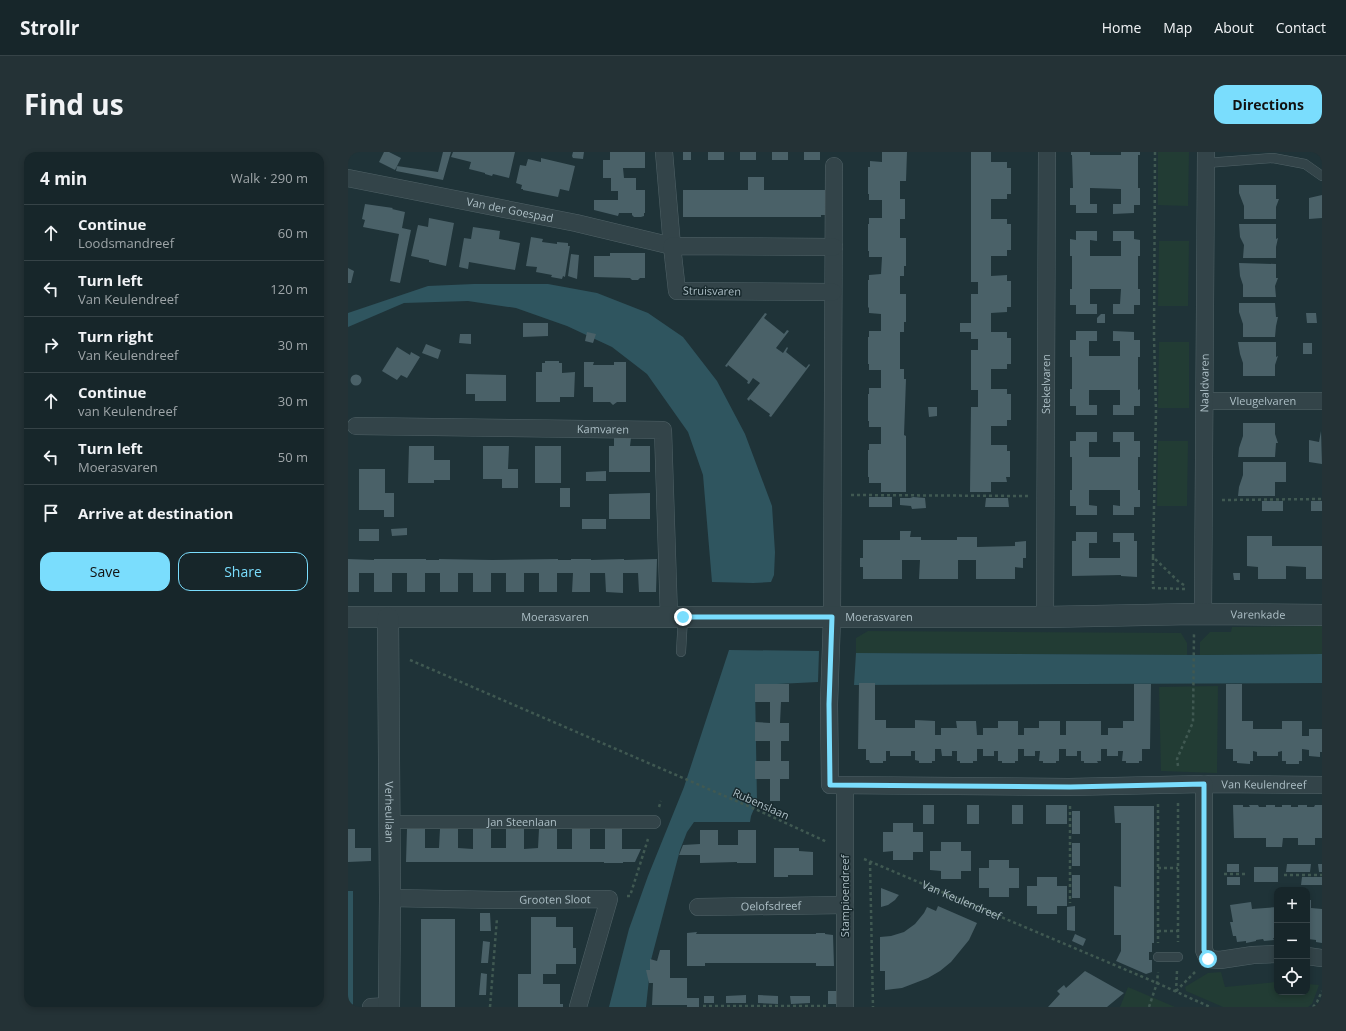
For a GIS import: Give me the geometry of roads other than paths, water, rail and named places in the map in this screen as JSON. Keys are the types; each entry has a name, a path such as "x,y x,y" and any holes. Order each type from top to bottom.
{"street":[{"path":"664,152 672,246 834,247"},
{"name":"Stekelvaren","path":"1044,617 1046,496 1047,152"},
{"name":"Naaldvaren","path":"1198,614 1203,500 1205,401 1206,158"},
{"path":"832,617 834,166"},
{"name":"Van der Goespad","path":"348,178 576,223 672,246"},
{"name":"Struisvaren","path":"672,246 677,291 834,292"},
{"name":"Vleugelvaren","path":"1205,401 1322,401"},
{"name":"Kamvaren","path":"356,426 663,430 676,617"},
{"name":"Moerasvaren","path":"348,617 767,618 1044,617 1198,614"},
{"name":"Varenkade","path":"1198,614 1322,615"},
{"name":"Van Keulendreef","path":"832,617 829,704 830,785 1070,787 1178,784 1322,785"},
{"name":"Verheullaan","path":"383,1007 390,898 388,618"},
{"path":"1204,784 1204,950 1208,959 1220,960 1253,955 1274,954"},
{"name":"Stampioendreef","path":"845,786 845,1006"},
{"name":"Jan Steenlaan","path":"389,822 654,822"},
{"name":"Grooten Sloot","path":"390,898 498,900 608,899 578,1007"},
{"name":"Oelofsdreef","path":"698,907 845,905"},
{"path":"1310,956 1322,958"}],"lane":[{"path":"1206,158 1273,158 1305,164 1322,176"},
{"path":"676,617 681,652"},
{"path":"1158,957 1178,957"}],"water":[{"path":"474,284 548,284 597,293 648,313 683,337 717,381 745,434 772,506 775,552 774,575 771,582 712,582 703,475 688,432 647,374 612,347 567,326 516,308 468,301 404,303 348,327 348,313 428,286"},
{"path":"729,650 819,651 818,682 755,685 757,802 750,822 694,822 687,832 680,850 651,960 646,1007 609,1007 629,929 648,876 684,787"},
{"path":"856,653 1200,655 1322,654 1322,683 854,685"},
{"path":"348,891 353,891 353,1007 348,1007"}]}
